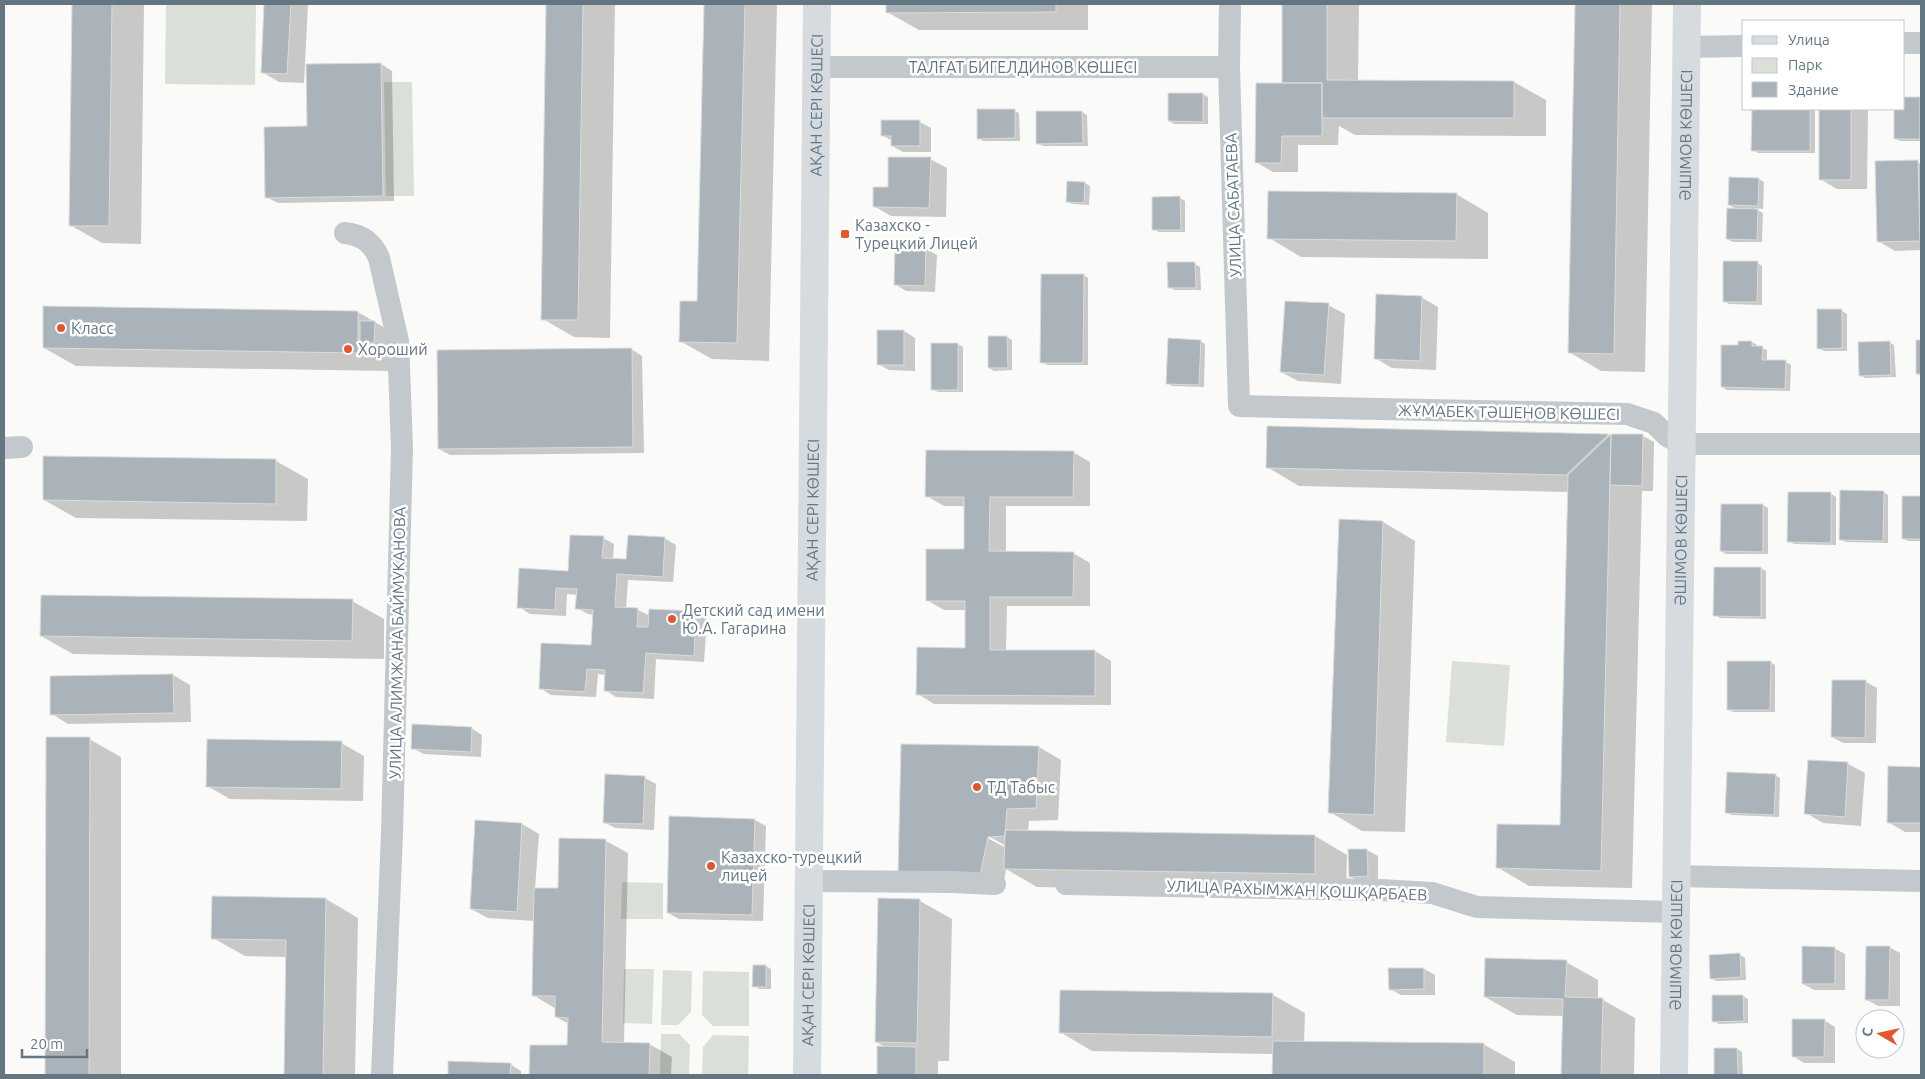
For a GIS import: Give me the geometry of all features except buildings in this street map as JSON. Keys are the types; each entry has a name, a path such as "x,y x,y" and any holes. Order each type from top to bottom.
{"street":[{"name":"АҚАН СЕРІ КӨШЕСІ","path":"807,1075 818,4"},
{"name":"УЛИЦА САБАТАЕВА","path":"1230,4 1229,67 1239,406"},
{"name":"ӘШІМОВ КӨШЕСІ","path":"1674,1075 1687,4"},
{"path":"1905,43 1921,43"},
{"path":"1687,47 1742,46"},
{"name":"ТАЛҒАТ БИГЕЛДИНОВ КӨШЕСІ","path":"817,67 1229,67"},
{"name":"УЛИЦА АЛИМЖАНА БАЙМУКАНОВА","path":"345,233 355,234 365,239 374,247 379,258 398,341 402,448 392,824 382,1075"},
{"name":"ЖҰМАБЕК ТӘШЕНОВ КӨШЕСІ","path":"1239,406 1627,414 1654,423 1667,436 1681,444"},
{"path":"1681,444 1921,444"},
{"path":"1675,876 1921,881"},
{"path":"810,881 995,884"},
{"name":"УЛИЦА РАХЫМЖАН ҚОШҚАРБАЕВ","path":"1066,884 1380,890 1432,893 1477,907 1675,912"}],"green space":[{"path":"166,4 256,4 255,85 165,84"},
{"path":"384,82 412,82 414,196 386,196"},
{"path":"1452,661 1510,665 1504,746 1446,742"},
{"path":"622,882 663,883 663,919 621,919"},
{"path":"624,969 654,969 652,1024 623,1023"},
{"path":"663,970 692,971 691,1012 678,1025 661,1025"},
{"path":"703,971 749,972 749,1026 713,1026 702,1015"},
{"path":"661,1034 679,1034 690,1045 689,1075 660,1075"},
{"path":"713,1035 749,1036 748,1075 702,1075 703,1047"}],"place":[{"name":"Казахско - Турецкий Лицей","path":"845,234"},
{"name":"Класс","path":"61,328"},
{"name":"Хороший","path":"348,349"},
{"name":"Детский сад имени Ю.А. Гагарина","path":"672,619"},
{"name":"ТД Табыс","path":"977,787"},
{"name":"Казахско-турецкий лицей","path":"711,866"}]}
